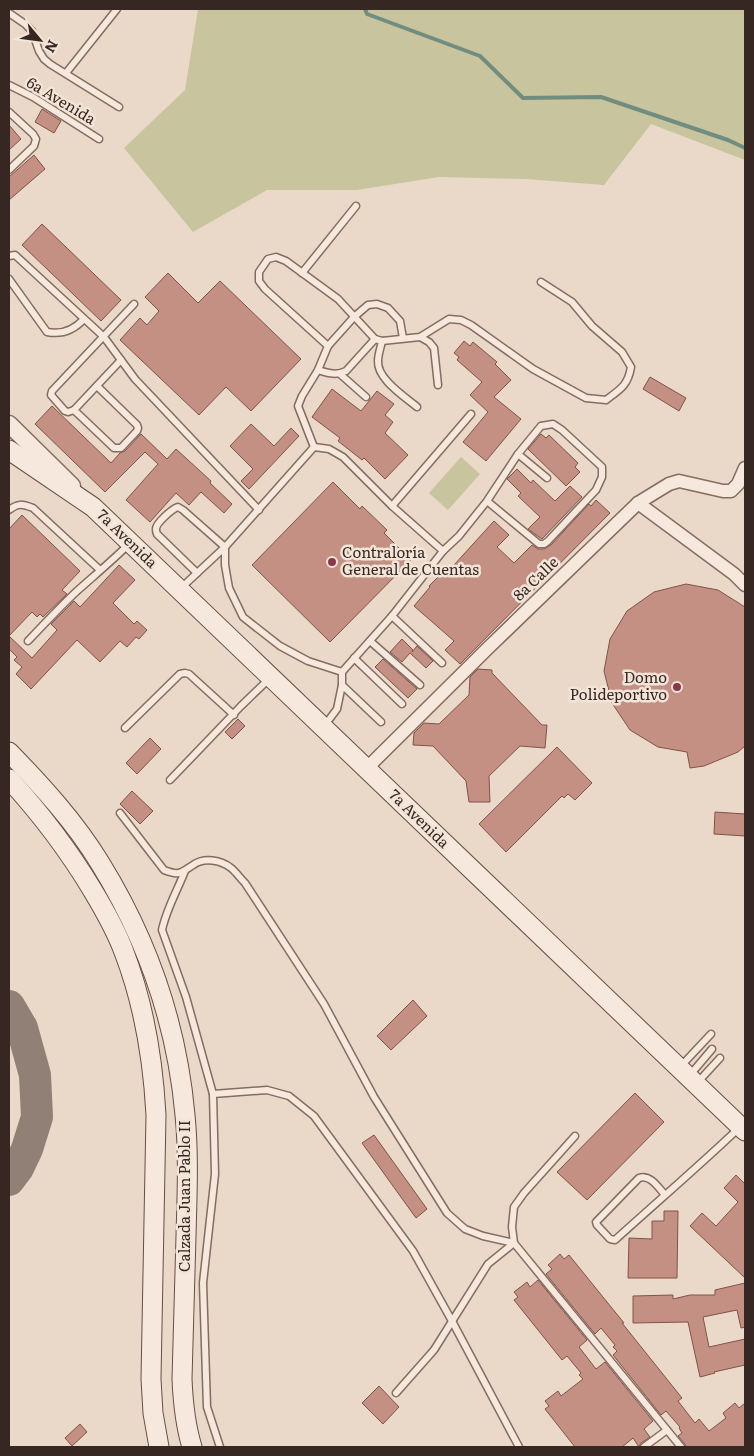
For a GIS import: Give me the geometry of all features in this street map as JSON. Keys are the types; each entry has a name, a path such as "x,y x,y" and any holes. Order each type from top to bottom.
{"main road":[{"name":"7a Avenida","path":"9,450 94,507 688,1076 744,1126"},
{"name":"Calzada Juan Pablo II","path":"9,752 38,782 69,820 99,862 145,949 172,1036 182,1087 187,1146 188,1193 182,1379 186,1429 192,1447"},
{"name":"Calzada Juan Pablo II","path":"9,780 51,828 83,874 109,917 124,950 143,1012 154,1080 156,1115 151,1379 153,1413 159,1447"}],"street":[{"name":"7a Avenida","path":"9,424 94,507"},
{"name":"8a Calle","path":"366,769 638,503 669,484 679,481 731,491 738,484 745,468"},
{"path":"638,503 734,574 745,585"}],"lane":[{"path":"66,73 117,9"},
{"path":"9,13 32,31 44,59 119,107"},
{"name":"6a Avenida","path":"9,85 34,97 99,139"},
{"path":"9,112 36,139 34,146 9,170"},
{"path":"302,273 356,206"},
{"path":"9,256 15,255 104,338 135,379 259,510"},
{"path":"328,346 265,289 259,281 259,272 268,259 276,257 286,261 338,299 379,340 378,362 382,374 392,388 417,406"},
{"path":"9,279 47,332 64,333 73,329 84,319"},
{"path":"318,370 340,374 346,371 379,340 420,337 448,319 461,320 533,369 586,398 606,400 623,388 629,377 631,367 622,352 592,326 572,302 541,282"},
{"path":"121,360 74,410 65,411 51,395 134,304"},
{"path":"314,447 298,406 318,370 328,346 354,317 368,305 377,304 388,308 400,321 403,338"},
{"path":"420,337 429,342 434,348 438,385"},
{"path":"340,374 366,397"},
{"path":"74,410 114,448 121,448 137,432 138,428 136,425 97,386"},
{"path":"392,506 471,414"},
{"path":"324,728 337,709 342,685 342,672 392,616 443,551 459,536 487,501 518,454 541,426 553,424 562,430 602,467 602,477 596,490 544,544 539,544 487,501"},
{"path":"180,590 225,547 314,447"},
{"path":"314,447 329,449 343,457 392,506 443,551"},
{"path":"518,454 547,478"},
{"path":"9,510 15,505 23,504 33,508 100,570"},
{"path":"197,573 157,534 157,525 173,509 178,507 225,547 225,565 229,588 243,617 280,646 308,661 342,672"},
{"path":"28,641 75,593 114,560 130,543"},
{"path":"392,616 442,663"},
{"path":"370,641 420,685"},
{"path":"354,658 402,704"},
{"path":"125,728 180,674 184,673 189,674 234,715"},
{"path":"170,780 241,706 271,678"},
{"path":"342,685 381,722"},
{"path":"120,813 164,870 173,873 185,872"},
{"path":"220,1447 207,1407 203,1283 215,1174 213,1094 186,997 162,930 185,872 194,863 208,860 218,862 230,867 245,883 324,1004 374,1097 447,1213 465,1229 483,1236 514,1242"},
{"path":"688,1076 711,1034"},
{"path":"688,1076 712,1049"},
{"path":"688,1076 720,1058"},
{"path":"213,1094 267,1090 289,1096 314,1116 413,1251 519,1447"},
{"path":"665,1194 648,1177 643,1176 596,1222 597,1225 610,1239 616,1240 665,1194 744,1126"},
{"path":"575,1136 529,1187 514,1207 512,1227 514,1242 681,1447"},
{"path":"396,1393 434,1350 488,1264 514,1242"},
{"path":"644,1447 667,1430"}],"shaded area":[{"path":"198,9 745,9 745,160 651,124 604,185 525,179 439,177 357,190 267,190 193,232 124,148 185,90"},
{"path":"461,457 480,474 448,510 429,493"}],"building":[{"path":"42,109 61,121 54,133 35,122"},
{"path":"9,125 21,139 9,150"},
{"path":"34,155 45,169 9,200 9,177"},
{"path":"42,224 121,300 101,321 22,245"},
{"path":"168,273 198,303 220,281 301,359 251,411 226,387 199,415 120,340 140,318 147,325 159,311 145,297"},
{"path":"464,341 470,346 473,342 497,362 495,364 511,380 494,397 521,419 486,461 463,442 488,412 470,395 482,382 457,360 459,357 454,353"},
{"path":"650,377 686,398 679,411 643,389"},
{"path":"332,389 361,411 377,391 394,404 385,415 393,422 385,433 408,455 385,479 364,458 362,460 338,441 340,438 312,417"},
{"path":"52,406 111,463 141,434 167,459 176,449 211,481 210,483 232,504 224,513 201,492 189,505 176,493 150,522 126,500 158,464 145,452 105,492 35,424"},
{"path":"251,424 274,446 291,428 299,436 249,489 241,481 253,469 230,446"},
{"path":"541,434 546,438 549,435 578,463 575,467 580,472 566,486 528,449"},
{"path":"517,469 531,483 533,480 555,501 570,486 582,497 542,539 528,529 540,517 518,496 521,493 507,479"},
{"name":"Contraloría General de Cuentas","path":"333,482 360,509 362,506 387,530 384,533 411,560 330,642 252,565"},
{"path":"596,500 610,513 460,664 445,650 454,641 414,606 429,586 442,573 444,576 494,521 509,535 497,547 514,563 532,545 538,549 544,549 551,545 589,504 591,506"},
{"path":"22,515 80,571 62,590 67,594 43,617 40,614 37,617 32,612 9,636 9,529"},
{"path":"119,565 135,580 113,603 134,624 137,621 147,630 139,639 136,637 127,647 120,641 100,662 77,640 31,689 16,674 22,667 14,660 17,657 9,649 9,636 32,658 57,630 51,624 74,601 80,607"},
{"name":"Domo Polideportivo","path":"686,584 718,590 745,607 745,746 738,752 704,766 690,768 687,752 658,747 630,730 612,703 604,671 610,639 627,611 654,592"},
{"path":"402,639 413,650 412,652 417,646 433,661 426,668 410,653 402,662 390,652"},
{"path":"383,659 417,689 408,698 375,667"},
{"path":"478,669 492,670 492,673 542,725 547,725 545,748 520,746 489,776 490,802 469,802 466,781 433,746 413,745 414,733 424,723 439,724 469,695 470,677"},
{"path":"238,719 245,726 232,739 225,732"},
{"path":"150,738 161,749 137,774 126,763"},
{"path":"557,747 592,783 575,800 568,794 564,798 562,796 506,852 479,824"},
{"path":"132,791 153,811 140,824 120,804"},
{"path":"715,812 745,814 745,836 714,834"},
{"path":"413,1000 427,1016 391,1050 377,1036"},
{"path":"635,1093 664,1122 587,1200 557,1172"},
{"path":"374,1135 427,1209 416,1218 362,1143"},
{"path":"736,1175 745,1184 745,1278 690,1226 702,1213 716,1226 738,1202 724,1188"},
{"path":"664,1211 678,1211 677,1278 628,1278 629,1238 652,1239 652,1221 664,1221"},
{"path":"560,1254 564,1259 569,1255 624,1323 622,1323 682,1398 678,1401 695,1423 699,1419 709,1431 726,1418 723,1413 735,1403 739,1408 745,1403 745,1447 686,1447 678,1436 682,1433 680,1427 666,1411 661,1415 613,1355 617,1351 613,1347 615,1345 601,1328 595,1334 546,1274 552,1269 548,1265"},
{"path":"538,1280 587,1340 579,1347 596,1369 605,1362 653,1421 644,1429 650,1437 641,1443 639,1447 633,1438 622,1447 575,1447 545,1409 549,1406 545,1401 558,1391 561,1396 583,1379 579,1375 581,1373 567,1356 562,1360 514,1300 518,1297 514,1292 527,1282 530,1287"},
{"path":"745,1283 745,1327 741,1328 737,1310 703,1317 709,1347 745,1339 745,1365 700,1377 688,1322 633,1323 633,1296 673,1295 673,1299 690,1295 715,1295 715,1290"},
{"path":"379,1386 399,1407 383,1424 362,1403"},
{"path":"80,1424 87,1432 72,1446 65,1438"}],"waterway":[{"path":"365,9 367,14 480,56 523,98 601,97 728,140 745,148"}],"taxiway":[{"path":"9,1006 22,1028 35,1075 37,1117 27,1149 18,1168 9,1180"}],"place":[{"name":"Contraloría General de Cuentas","path":"332,562"},
{"name":"Domo Polideportivo","path":"677,687"}]}
